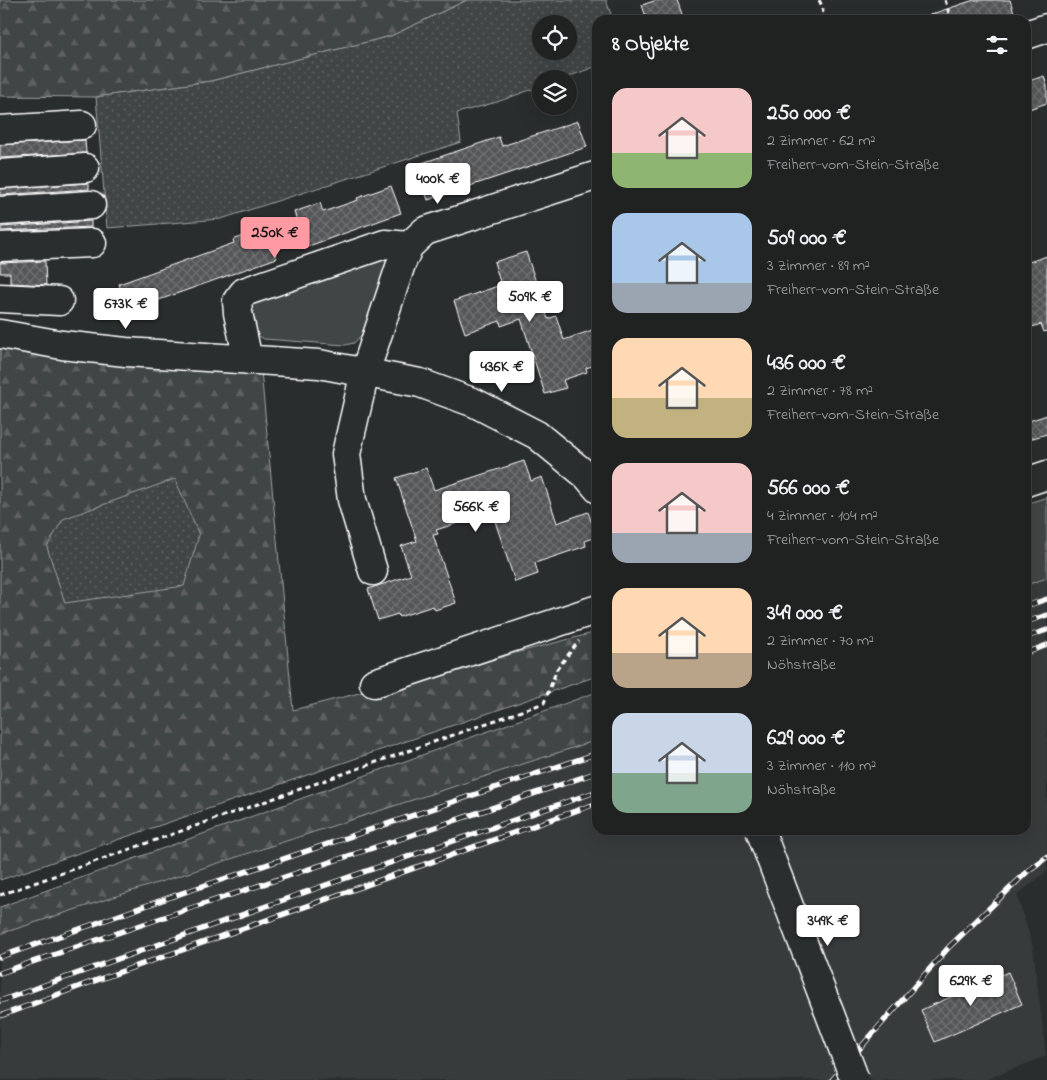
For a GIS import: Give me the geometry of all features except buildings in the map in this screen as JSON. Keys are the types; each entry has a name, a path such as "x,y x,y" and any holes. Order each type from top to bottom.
{"street":[{"path":"1031,33 1047,28"},
{"path":"0,130 82,125"},
{"path":"0,174 85,168"},
{"path":"372,571 352,500 346,454 365,372 401,264 410,246 425,231 592,177"},
{"path":"0,211 91,206"},
{"path":"0,248 92,242"},
{"path":"248,360 237,301 244,292 385,244 410,246"},
{"path":"0,298 59,301"},
{"path":"0,334 62,345 126,352 319,364 420,383 475,403 536,434 592,482"},
{"path":"1031,480 1047,475"},
{"path":"374,683 592,610"},
{"path":"762,835 856,1080"}],"path":[{"path":"819,0 823,8 822,15"},
{"path":"945,0 950,15"},
{"path":"0,895 544,704 557,669 579,640"}],"shaded area":[{"path":"1047,578 1047,871 1017,895 1033,947 1046,1056 985,1080 0,1080 0,934 592,742 592,835 1031,835 1031,583"}],"green space":[{"path":"0,0 467,0 391,36 211,81 96,97 0,96"},
{"path":"467,0 606,0 611,15 592,15 592,68 577,73 577,70 532,70 532,89 497,102 457,113 461,142 221,219 107,228 96,97 211,81 391,36"},
{"path":"385,257 387,264 362,334 354,343 345,345 264,339 251,332 250,298"},
{"path":"0,334 260,360 293,710 592,633 592,678 0,880"},
{"path":"175,479 199,535 184,586 65,603 47,547 63,519"},
{"path":"1047,497 1047,578 1031,583 1031,502"},
{"path":"592,694 592,742 0,934 0,907"}],"railway":[{"path":"1031,604 1047,599"},
{"path":"1031,620 1047,615"},
{"path":"1031,635 1047,630"},
{"path":"1031,651 1047,645"},
{"path":"0,957 185,892 592,755"},
{"path":"0,973 592,774"},
{"path":"0,1001 300,894 592,793"},
{"path":"0,1016 592,805"},
{"path":"832,1080 949,947 1029,870 1047,857"}]}
